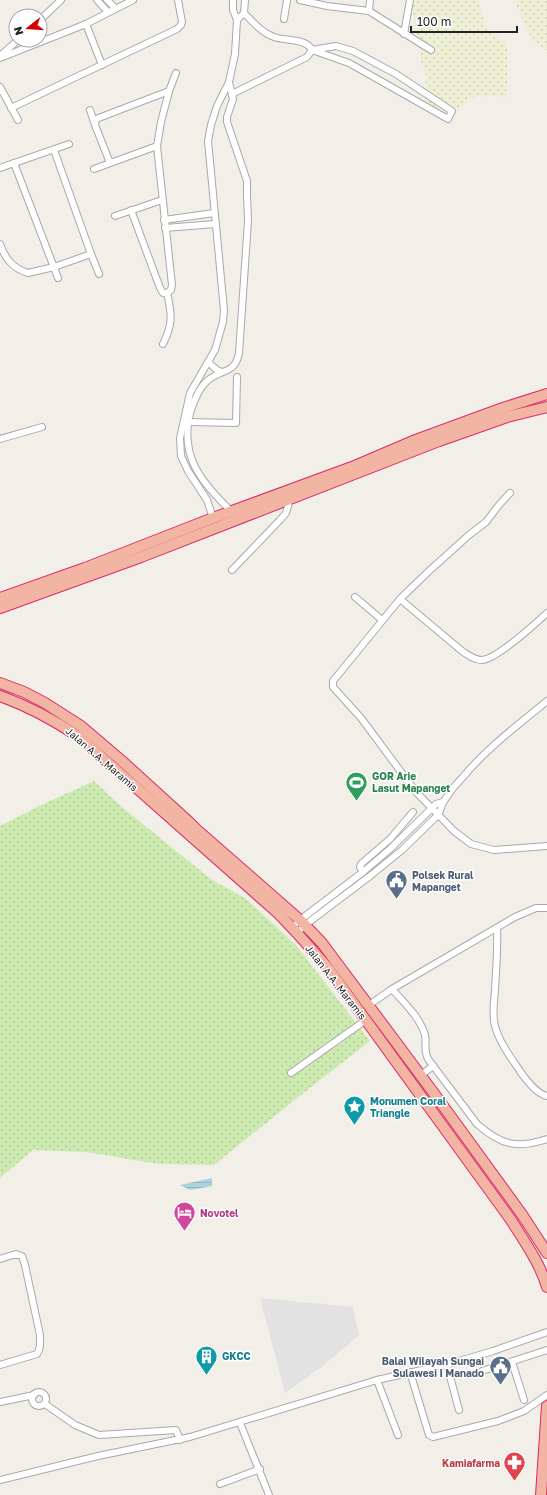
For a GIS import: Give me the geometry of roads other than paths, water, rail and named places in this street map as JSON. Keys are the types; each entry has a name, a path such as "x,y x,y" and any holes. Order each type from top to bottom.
{"highway":[{"path":"0,598 128,552 231,511 352,467 446,429 547,394"},
{"path":"0,608 141,557 439,441 506,417 547,406"},
{"path":"0,683 24,692 45,703 81,726 122,761 206,839 302,922 322,943 369,1004 523,1216 547,1253"},
{"name":"Jalan A.A. Maramis","path":"0,696 42,714 64,726 79,737 295,930 328,968 511,1220 528,1248 545,1280 547,1287"},
{"path":"541,1495 547,1406"}],"street":[{"path":"48,12 61,0"},
{"path":"97,0 108,12"},
{"path":"107,0 115,8"},
{"path":"0,57 86,24 124,2 133,0"},
{"path":"11,108 180,27 182,22 178,0"},
{"path":"213,518 207,500 188,471 181,456 180,438 190,393 215,350 223,322 224,310 208,141 217,106 229,82 235,54 237,20 233,10 233,0"},
{"path":"237,20 244,13 245,0"},
{"path":"284,19 287,0"},
{"path":"300,0 327,3 369,11 431,50"},
{"path":"369,11 370,0"},
{"path":"404,34 410,0"},
{"path":"232,94 307,57 312,50 336,46 353,51 396,74 452,111 448,119 350,63 312,50 310,46 305,43 272,37 244,13"},
{"path":"86,24 102,65"},
{"path":"0,57 10,48"},
{"path":"167,293 172,285 157,146 161,122 169,91 176,73"},
{"path":"229,82 232,102 227,115 227,122 246,181 248,221 239,352 238,360 234,366 214,376 202,387 192,407 189,422 188,451 199,476 231,511"},
{"path":"0,87 18,120"},
{"path":"94,122 99,117 169,91"},
{"path":"90,110 110,163"},
{"path":"0,168 69,144"},
{"path":"94,169 157,146"},
{"path":"54,150 99,274"},
{"path":"14,163 58,278"},
{"path":"115,216 162,200"},
{"path":"131,210 160,288 164,293 167,293 172,312 169,332 163,344"},
{"path":"164,220 214,213"},
{"path":"165,228 215,224"},
{"path":"0,244 2,257 15,267 28,273 54,267 91,254"},
{"path":"208,362 217,370 222,372"},
{"path":"189,422 236,423 237,377"},
{"path":"0,439 42,427"},
{"path":"510,493 486,522 428,570 400,599 333,681 333,687 361,718 401,773 431,808 454,831 471,844 494,850 547,846"},
{"path":"232,570 286,513 290,499"},
{"path":"355,597 382,620"},
{"path":"400,599 462,651 471,657 481,660 490,657 518,639 547,613"},
{"path":"302,922 370,876 402,850 438,815 443,802 487,751 547,701"},
{"path":"295,930 302,922 390,849 431,808 436,804 443,802"},
{"path":"363,872 360,867 361,864 390,839 413,812"},
{"path":"369,1004 473,940 515,917 536,908 547,908"},
{"path":"497,928 498,950 494,1005 496,1029 503,1047 525,1078 535,1089 547,1096"},
{"path":"392,989 415,1016 420,1025 425,1036 424,1051 433,1066 477,1124 486,1133 509,1144 523,1145 547,1139"},
{"path":"291,1074 366,1020"},
{"path":"420,1076 433,1066"},
{"path":"0,1259 16,1254 22,1256 40,1335 39,1352 37,1354 0,1365"},
{"path":"0,1480 98,1456 180,1440 240,1423 377,1380 447,1365 547,1332"},
{"path":"482,1371 547,1350"},
{"path":"512,1362 524,1400"},
{"path":"447,1365 459,1410"},
{"path":"410,1372 429,1436 433,1437 498,1421 524,1411 547,1395"},
{"path":"377,1380 398,1435"},
{"path":"0,1402 39,1392 44,1394 46,1399 45,1404"},
{"path":"34,1394 32,1400 36,1406 42,1406 45,1404"},
{"path":"45,1404 75,1425 91,1433 110,1435 176,1430 180,1440"},
{"path":"240,1423 270,1495"},
{"path":"220,1484 260,1469"}],"water":[{"path":"212,1178 212,1186 190,1190 180,1185"}],"place":[{"name":"GOR Arie Lasut Mapanget","path":"357,802"},
{"name":"Polsek Rural Mapanget","path":"397,900"},
{"name":"Monumen Coral Triangle","path":"354,1126"},
{"name":"Novotel","path":"185,1232"},
{"name":"GKCC","path":"207,1376"},
{"name":"Balai Wilayah Sungai Sulawesi I Manado","path":"500,1386"},
{"name":"Kamiafarma","path":"515,1482"}]}
